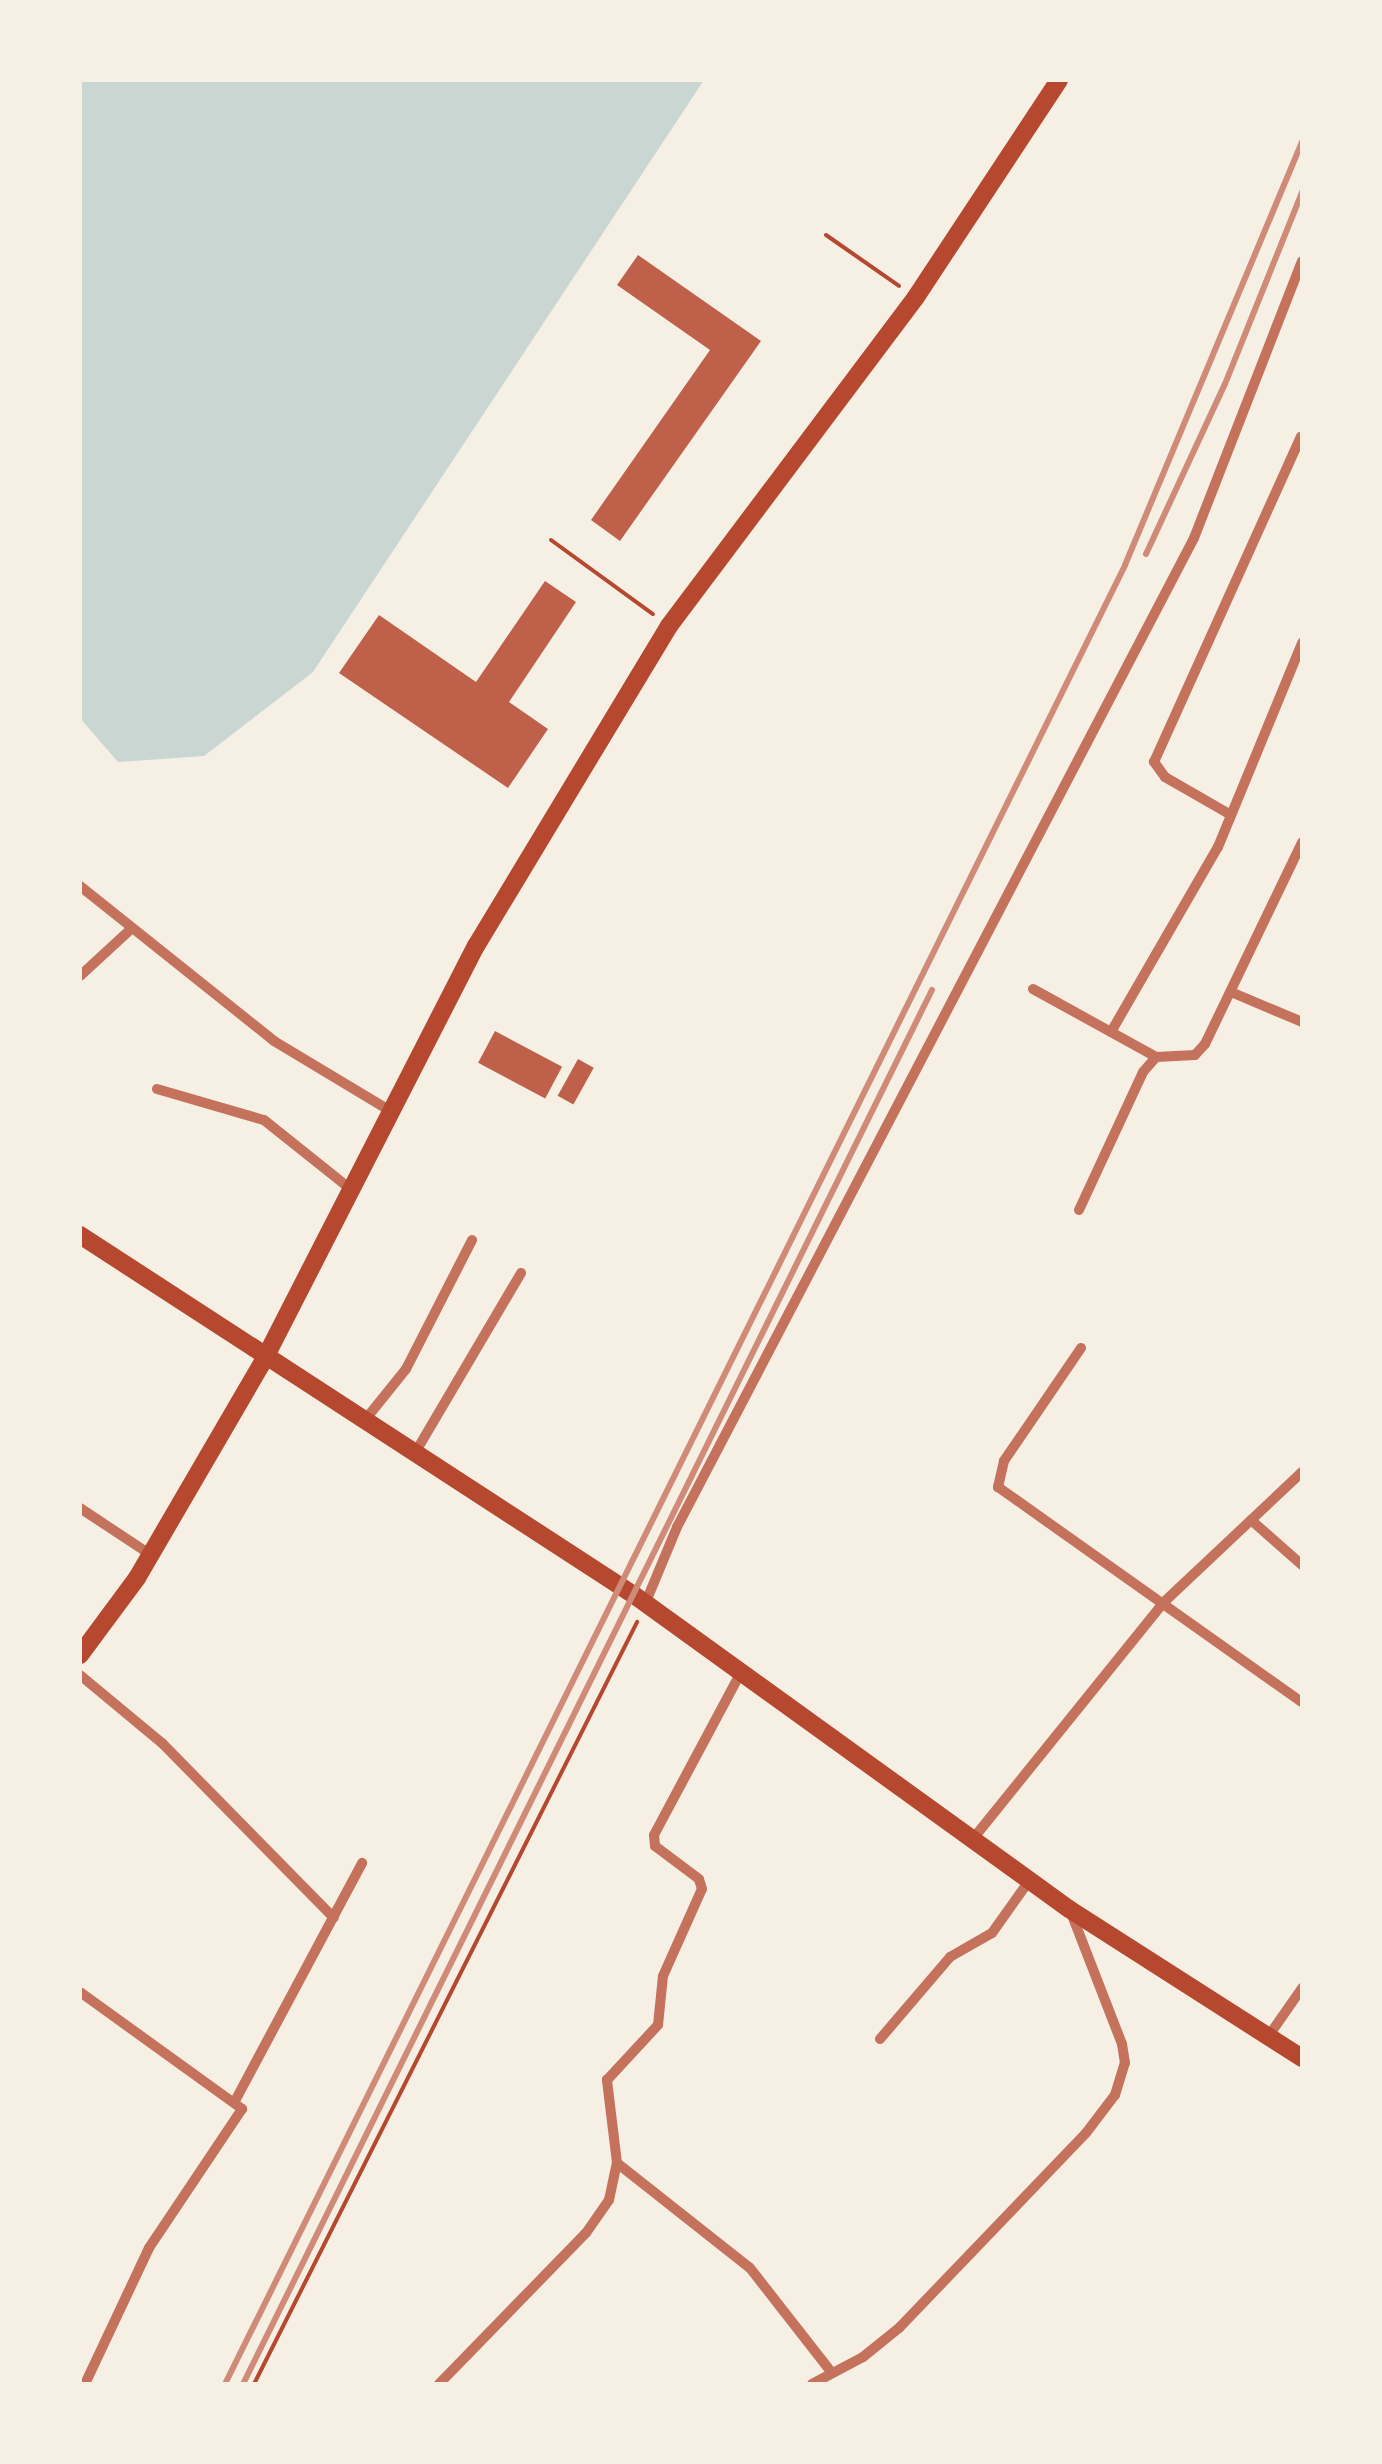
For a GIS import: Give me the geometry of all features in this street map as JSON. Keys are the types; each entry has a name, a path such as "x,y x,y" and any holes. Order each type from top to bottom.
{"main road":[{"path":"80,1655 150,1555 266,1356 354,1192 476,946 669,626 916,297 1059,80"},
{"path":"80,1236 742,1669 1029,1881 1302,2058"}],"street":[{"path":"645,1604 686,1510 1194,538 1302,261"},
{"path":"1232,816 1165,777 1154,762 1301,437"},
{"path":"1110,1032 1172,933 1232,816 1302,643"},
{"path":"1033,989 1156,1058 1195,1055 1302,842"},
{"path":"80,886 274,1040 394,1113"},
{"path":"80,976 131,929"},
{"path":"1230,992 1302,1022"},
{"path":"1079,1210 1143,1072 1156,1058"},
{"path":"156,1089 264,1120 354,1192"},
{"path":"364,1421 406,1369 472,1240"},
{"path":"414,1454 521,1272"},
{"path":"1081,1348 1004,1461 998,1486 1302,1702"},
{"path":"972,1840 1164,1603 1302,1472"},
{"path":"80,1508 150,1555"},
{"path":"1251,1520 1302,1566"},
{"path":"439,2384 586,2233 609,2200 617,2163 608,2080 658,2026 663,1976 702,1889 699,1879 656,1846 654,1834 742,1669"},
{"path":"80,1674 162,1743 334,1918"},
{"path":"85,2384 149,2248 240,2118 236,2101 362,1864"},
{"path":"880,2039 950,1956 992,1933 1029,1881"},
{"path":"812,2384 899,2328 1086,2133 1115,2094 1125,2062 1122,2044 1070,1909"},
{"path":"1268,2036 1302,1988"},
{"path":"80,1992 236,2101"},
{"path":"617,2163 750,2268 832,2373"}],"path":[{"path":"826,234 916,297"},
{"path":"550,540 669,626"},
{"path":"254,2384 645,1604"}],"shaded area":[{"path":"80,80 704,80 313,672 204,756 118,762 80,718"}],"building":[{"path":"638,255 761,341 620,541 591,520 710,350 617,285"},
{"path":"545,581 576,602 509,702 548,729 508,788 339,673 379,615 476,682"},
{"path":"495,1031 562,1067 545,1098 478,1063"},
{"path":"578,1059 594,1068 573,1104 558,1096"}],"railway":[{"path":"225,2384 1125,565 1302,142"},
{"path":"1146,554 1225,384 1302,192"},
{"path":"243,2384 932,990"}]}
